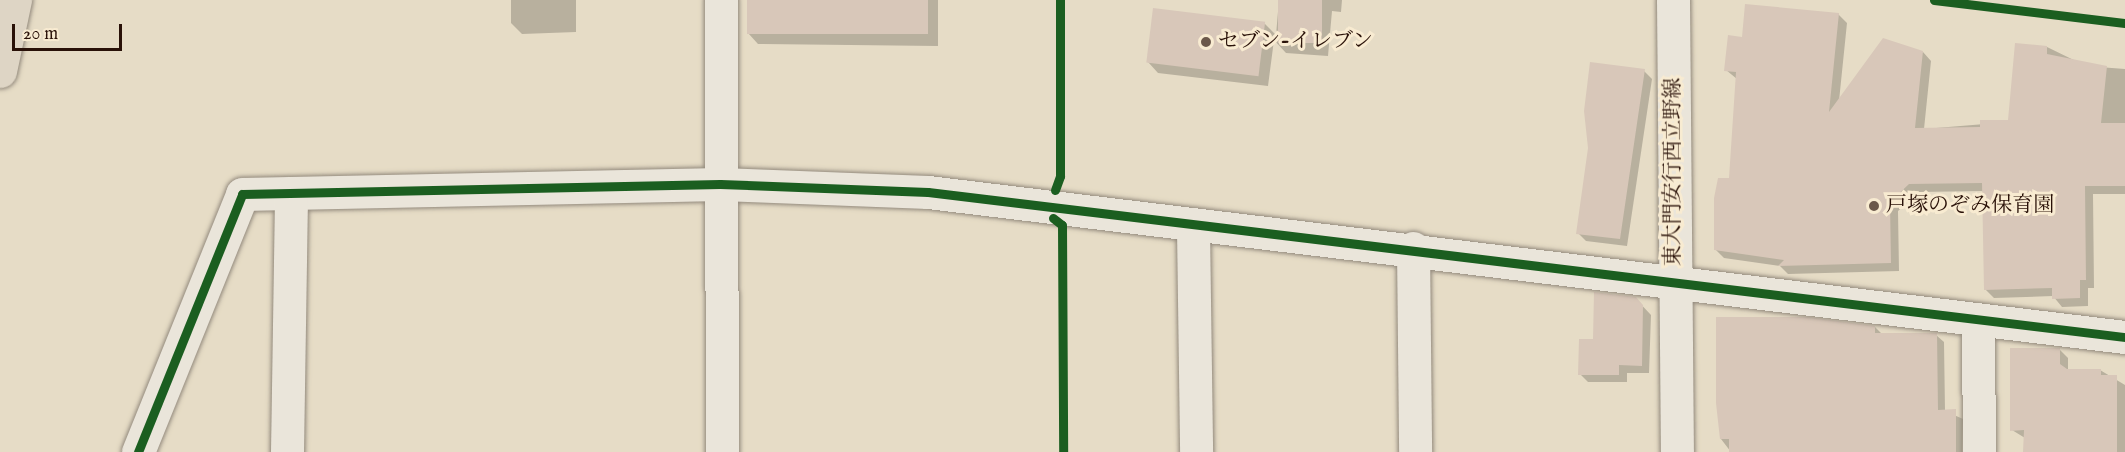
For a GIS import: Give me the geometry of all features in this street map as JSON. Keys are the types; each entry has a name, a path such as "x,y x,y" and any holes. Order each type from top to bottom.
{"highway":[{"path":"0,71 15,0"}],"street":[{"path":"721,0 722,452"},
{"name":"東大門安行西立野線","path":"1673,0 1677,452"},
{"path":"138,452 242,194 720,184 928,192 1193,228 1413,248 1675,279 1978,321 2125,337"},
{"path":"286,452 291,193"},
{"path":"1193,228 1196,452"},
{"path":"1413,248 1415,452"},
{"path":"1978,321 1979,452"}],"building":[{"path":"747,0 928,0 928,34 747,34"},
{"path":"1278,0 1322,0 1322,43 1278,43"},
{"path":"1745,4 1839,13 1829,112 1883,38 1923,51 1915,128 1980,127 1980,120 2008,120 2015,43 2047,46 2047,54 2107,66 2101,123 2125,123 2125,186 2085,186 2086,280 2080,280 2080,298 2052,299 2052,288 1984,290 1982,183 1909,184 1890,202 1891,263 1778,266 1784,260 1714,250 1714,198 1718,178 1729,178 1736,72 1724,71 1728,35 1742,37"},
{"name":"セブン-イレブン","path":"1153,8 1265,22 1258,76 1146,63"},
{"path":"1590,62 1645,69 1620,239 1576,234 1588,148 1584,111"},
{"path":"1594,292 1636,297 1643,305 1642,366 1619,365 1619,375 1578,375 1579,339 1593,339"},
{"path":"1716,317 1808,317 1875,326 1875,333 1937,333 1938,410 1956,409 1956,452 1729,452 1729,439 1720,439 1716,403"},
{"path":"2010,348 2060,348 2060,364 2067,369 2101,369 2101,375 2117,375 2117,452 2023,452 2024,430 2010,431"}],"cycle path":[{"path":"1055,190 1060,176 1060,0"},
{"path":"1934,0 2125,23"},
{"path":"138,452 242,194 720,184 928,192 2125,337"},
{"path":"1053,218 1062,225 1063,452"}],"place":[{"name":"セブン-イレブン","path":"1206,42"},
{"name":"戸塚のぞみ保育園","path":"1874,206"}]}
